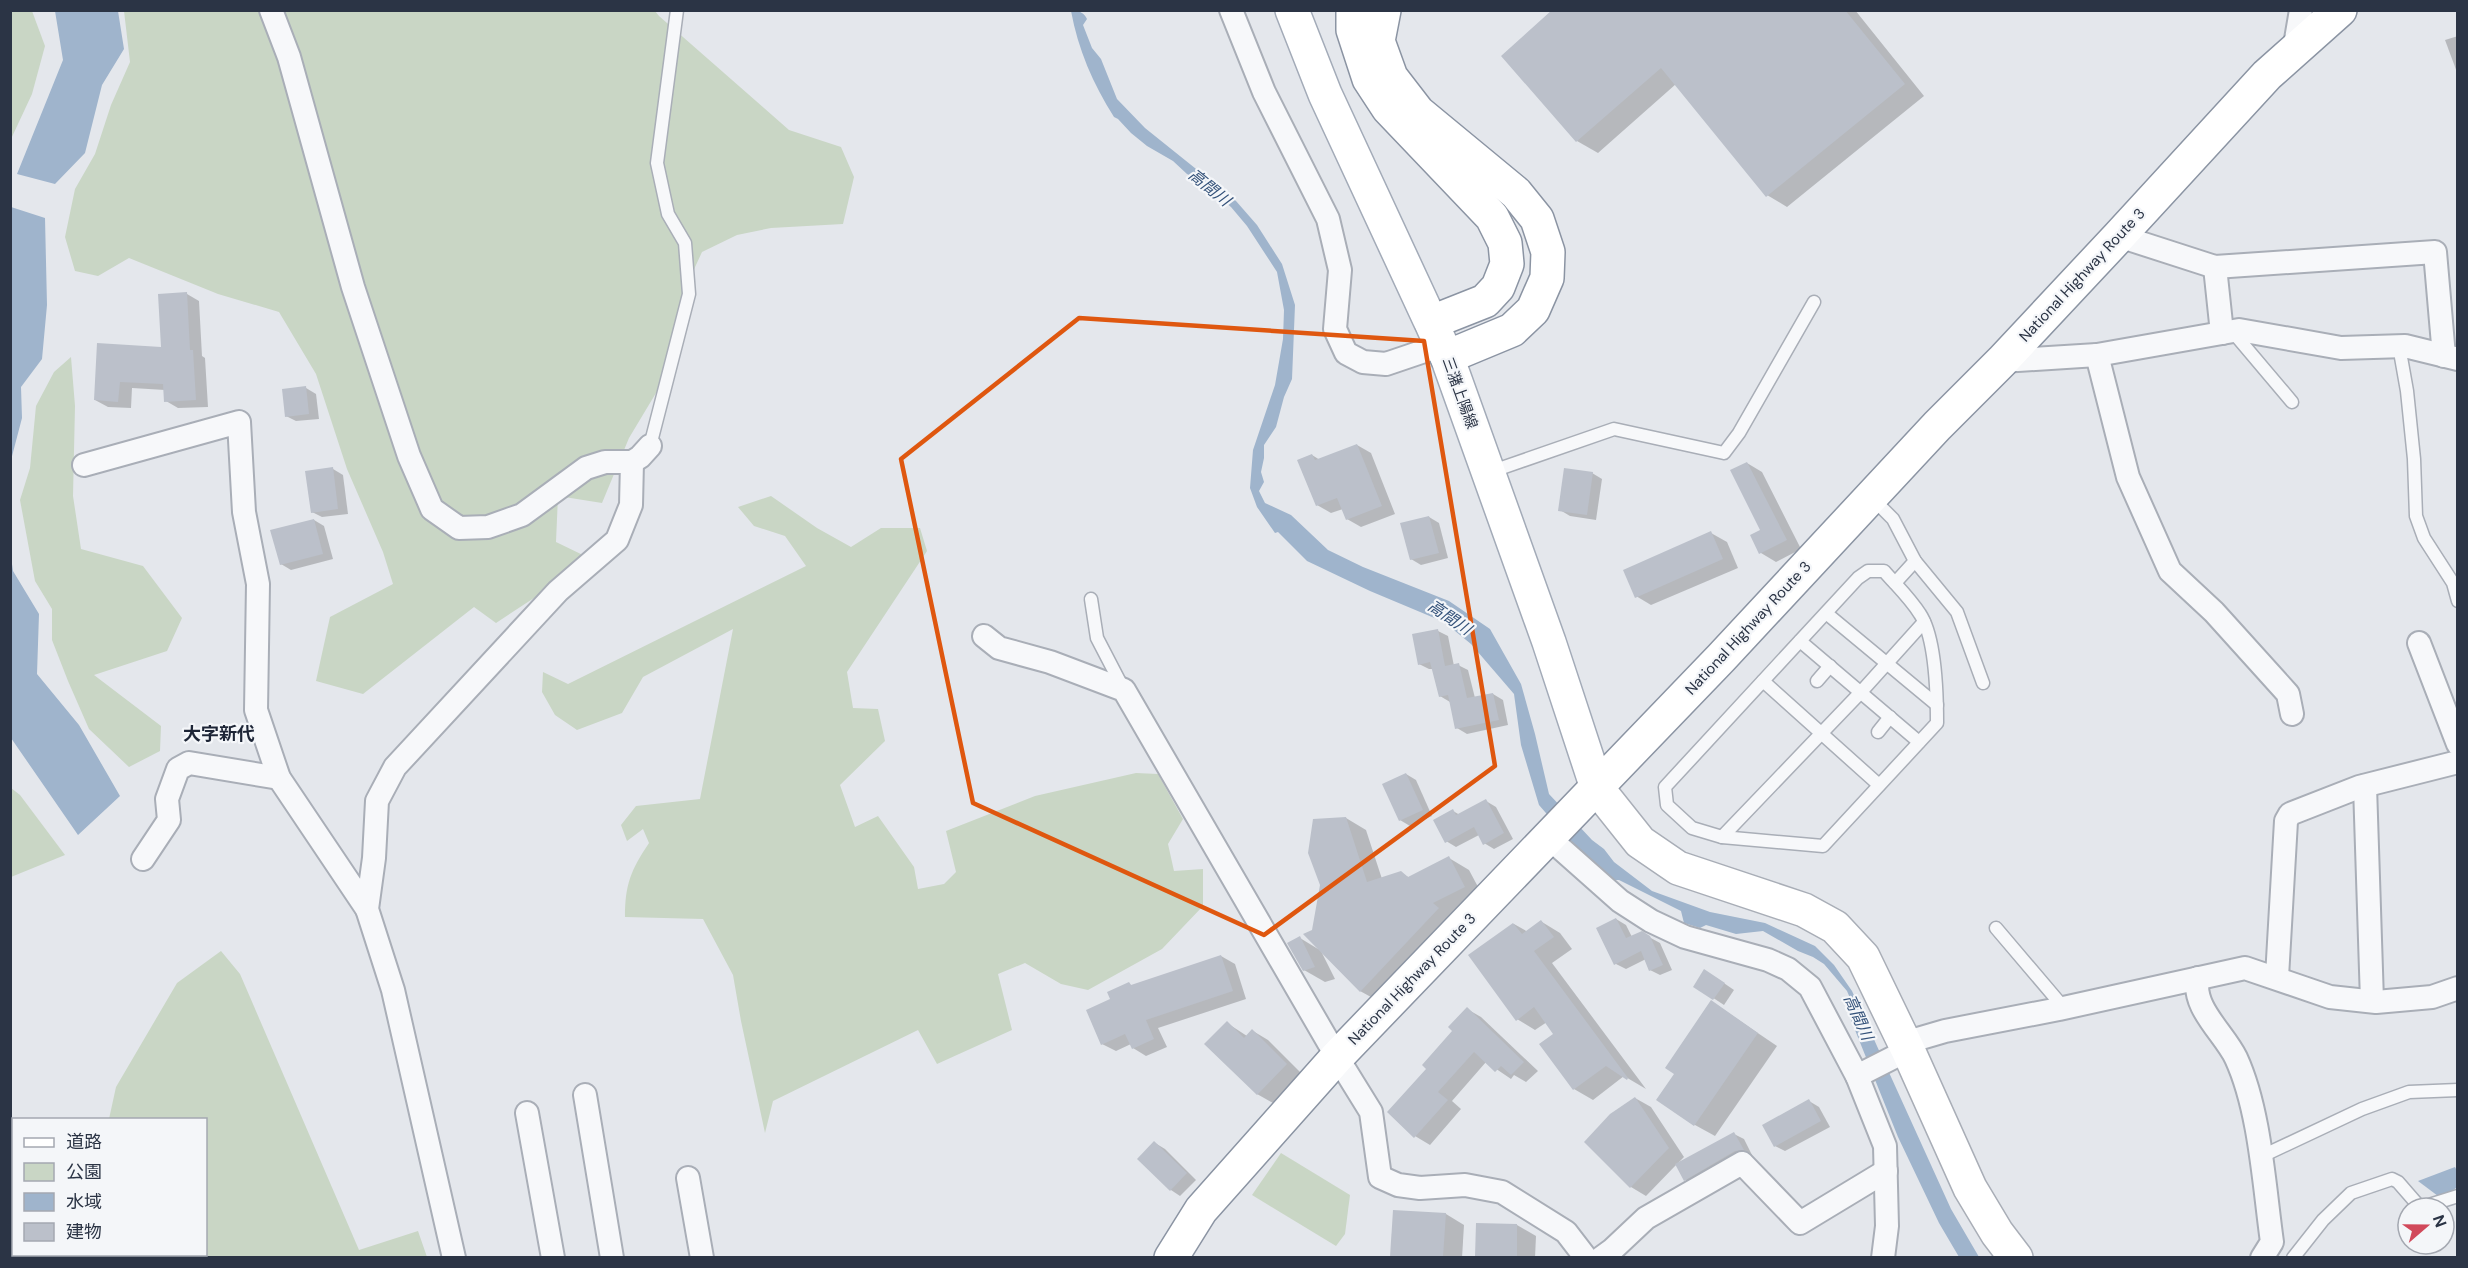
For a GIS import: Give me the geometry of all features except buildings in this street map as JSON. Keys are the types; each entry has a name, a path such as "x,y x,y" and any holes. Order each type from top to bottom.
{"main road":[{"name":"三潴上陽線","path":"1292,10 1325,94 1440,342 1549,642 1588,797"},
{"path":"1353,10 1353,30 1369,79 1388,108 1492,217 1505,243 1507,264 1498,287 1485,301 1467,310 1440,342"},
{"path":"1384,10 1378,41 1391,77 1418,112 1516,193 1537,219 1548,252 1547,278 1533,310 1512,330 1440,342"},
{"name":"National Highway Route 3","path":"1171,1257 1201,1210 1337,1057 1588,797 1871,496 2002,361 2267,75 2340,10"},
{"path":"1588,797 1641,842 1678,868 1804,910 1835,927 1863,957 1902,1050 1970,1188 1997,1233 2016,1257"}],"street":[{"path":"271,10 289,57 353,287 409,456 432,509 459,528 488,527 522,515 586,468 605,462 632,462 650,446"},
{"path":"1231,10 1264,92 1328,219 1340,270 1335,329 1346,353 1363,362 1386,364 1440,342"},
{"path":"2294,51 2301,10"},
{"path":"2002,361 2097,355 2239,330 2341,348 2399,346 2453,362 2435,252 2216,267 2119,236"},
{"path":"2216,267 2227,332"},
{"path":"2097,355 2128,477 2170,571 2214,612 2288,694 2292,714"},
{"path":"84,465 239,422 244,512 258,584 256,710 279,778 367,909 393,990 454,1257"},
{"path":"367,909 374,858 377,801 395,767 558,591 617,540 631,505 632,462"},
{"path":"984,636 999,648 1050,662 1124,690 1371,1112 1380,1177 1398,1185 1420,1188 1465,1185 1502,1191 1566,1232 1586,1257"},
{"path":"2419,643 2457,744"},
{"path":"2277,977 2286,821 2290,814 2365,786 2457,762"},
{"path":"143,859 169,820 167,799 178,769 189,763 279,778"},
{"path":"2365,786 2372,1001"},
{"path":"1551,835 1620,901 1651,921 1685,937 1768,960 1788,969 1810,987 1861,1074 1885,1146 1887,1226 1883,1257"},
{"path":"1861,1074 1902,1050 1945,1031 2064,1008 2245,968 2277,977 2330,997 2372,1001 2432,997 2457,988"},
{"path":"2199,978 2196,988 2200,1002 2235,1056 2247,1086 2272,1242 2262,1257"},
{"path":"585,1095 612,1257"},
{"path":"527,1113 554,1257"},
{"path":"1601,1257 1612,1250 1646,1218 1742,1163 1800,1223 1886,1172"},
{"path":"688,1178 702,1257"}],"lane":[{"path":"650,446 688,294 685,243 668,214 657,163 677,10"},
{"path":"1489,473 1614,429 1724,453 1739,433 1814,302"},
{"path":"2227,332 2292,402"},
{"path":"2399,346 2407,391 2414,459 2416,516 2424,538 2453,584 2457,601"},
{"path":"1871,496 1893,519 1915,561 1957,612 1983,683"},
{"path":"1895,583 1915,561"},
{"path":"1868,571 1884,571 1895,583 1921,615 1927,629 1937,686 1937,723 1822,846 1722,837 1692,828 1667,806 1665,787 1858,578 1868,571"},
{"path":"1091,599 1097,638 1124,690"},
{"path":"1826,612 1937,705"},
{"path":"1722,837 1861,692 1924,622"},
{"path":"1800,641 1919,742"},
{"path":"1816,681 1830,666"},
{"path":"1763,681 1879,785"},
{"path":"1878,732 1890,717"},
{"path":"1996,928 2064,1008"},
{"path":"2260,1157 2362,1110 2409,1092 2457,1090"},
{"path":"2293,1257 2323,1220 2351,1193 2392,1179 2398,1182 2418,1205 2426,1206 2457,1196"}],"highlighted area":[{"path":"1079,318 1424,341 1495,766 1264,935 973,803 901,459"}],"green space":[{"path":"11,10 32,11 45,46 32,94 11,139"},
{"path":"124,11 655,11 789,130 841,147 854,177 843,224 771,228 737,235 702,252 684,291 662,383 629,438 602,503 558,496 556,542 587,557 534,598 496,623 474,607 363,694 316,681 330,617 393,584 383,552 347,469 316,374 279,312 218,294 129,258 98,276 75,271 65,237 75,189 95,154 111,105 130,62"},
{"path":"71,357 75,406 73,496 81,549 143,566 182,618 167,651 94,675 161,726 160,751 129,767 89,729 68,681 52,640 52,609 35,581 20,500 30,468 36,406 54,372"},
{"path":"771,496 817,528 851,547 881,528 920,528 927,551 847,672 853,708 878,709 885,741 840,785 855,827 878,816 914,867 918,889 944,884 956,872 946,831 1035,796 1136,773 1158,774 1183,819 1168,844 1174,871 1203,869 1203,906 1162,949 1088,990 1061,984 1025,963 998,974 1012,1030 937,1064 918,1030 773,1101 765,1133 733,975 703,919 625,917 626,895 630,878 649,843 643,829 627,841 621,825 636,806 700,799 733,629 643,677 622,713 577,730 555,715 542,692 543,672 568,684 806,566 785,536 754,526 738,507"},
{"path":"11,788 20,795 65,855 11,877"},
{"path":"221,951 240,974 359,1250 418,1231 427,1257 139,1257 207,1256 207,1118 109,1118 116,1087 177,983"},
{"path":"1281,1153 1350,1195 1345,1234 1336,1246 1252,1195"}],"water":[{"path":"55,11 118,11 124,49 102,85 85,153 55,184 17,174 63,60"},
{"name":"高間川","path":"1071,11 1080,12 1087,19 1083,25 1092,48 1101,59 1117,99 1145,128 1236,201 1257,225 1282,264 1295,305 1292,379 1284,397 1276,427 1264,445 1261,472 1264,482 1259,491 1265,503 1291,515 1328,550 1363,567 1449,601 1490,629 1521,684 1549,794 1614,862 1652,891 1710,912 1765,923 1815,946 1834,965 1852,991 1951,1209 1979,1257 1959,1257 1939,1223 1898,1137 1849,1015 1853,1005 1847,991 1824,964 1763,931 1736,934 1706,925 1700,928 1684,923 1681,911 1619,880 1608,880 1577,849 1539,805 1521,745 1514,694 1471,644 1444,622 1307,561 1278,532 1275,533 1257,507 1250,488 1253,450 1275,385 1283,339 1284,310 1277,272 1247,226 1231,207 1173,161 1147,146 1114,117 1087,66"},
{"path":"11,207 45,218 47,305 42,359 21,387 22,418 11,460"},
{"path":"10,550 13,571 39,614 37,674 79,725 120,796 78,835 11,738"},
{"path":"2455,1167 2457,1171 2457,1187 2451,1192 2438,1196 2418,1181"}],"district":[{"name":"大字新代","path":"219,734"}]}
